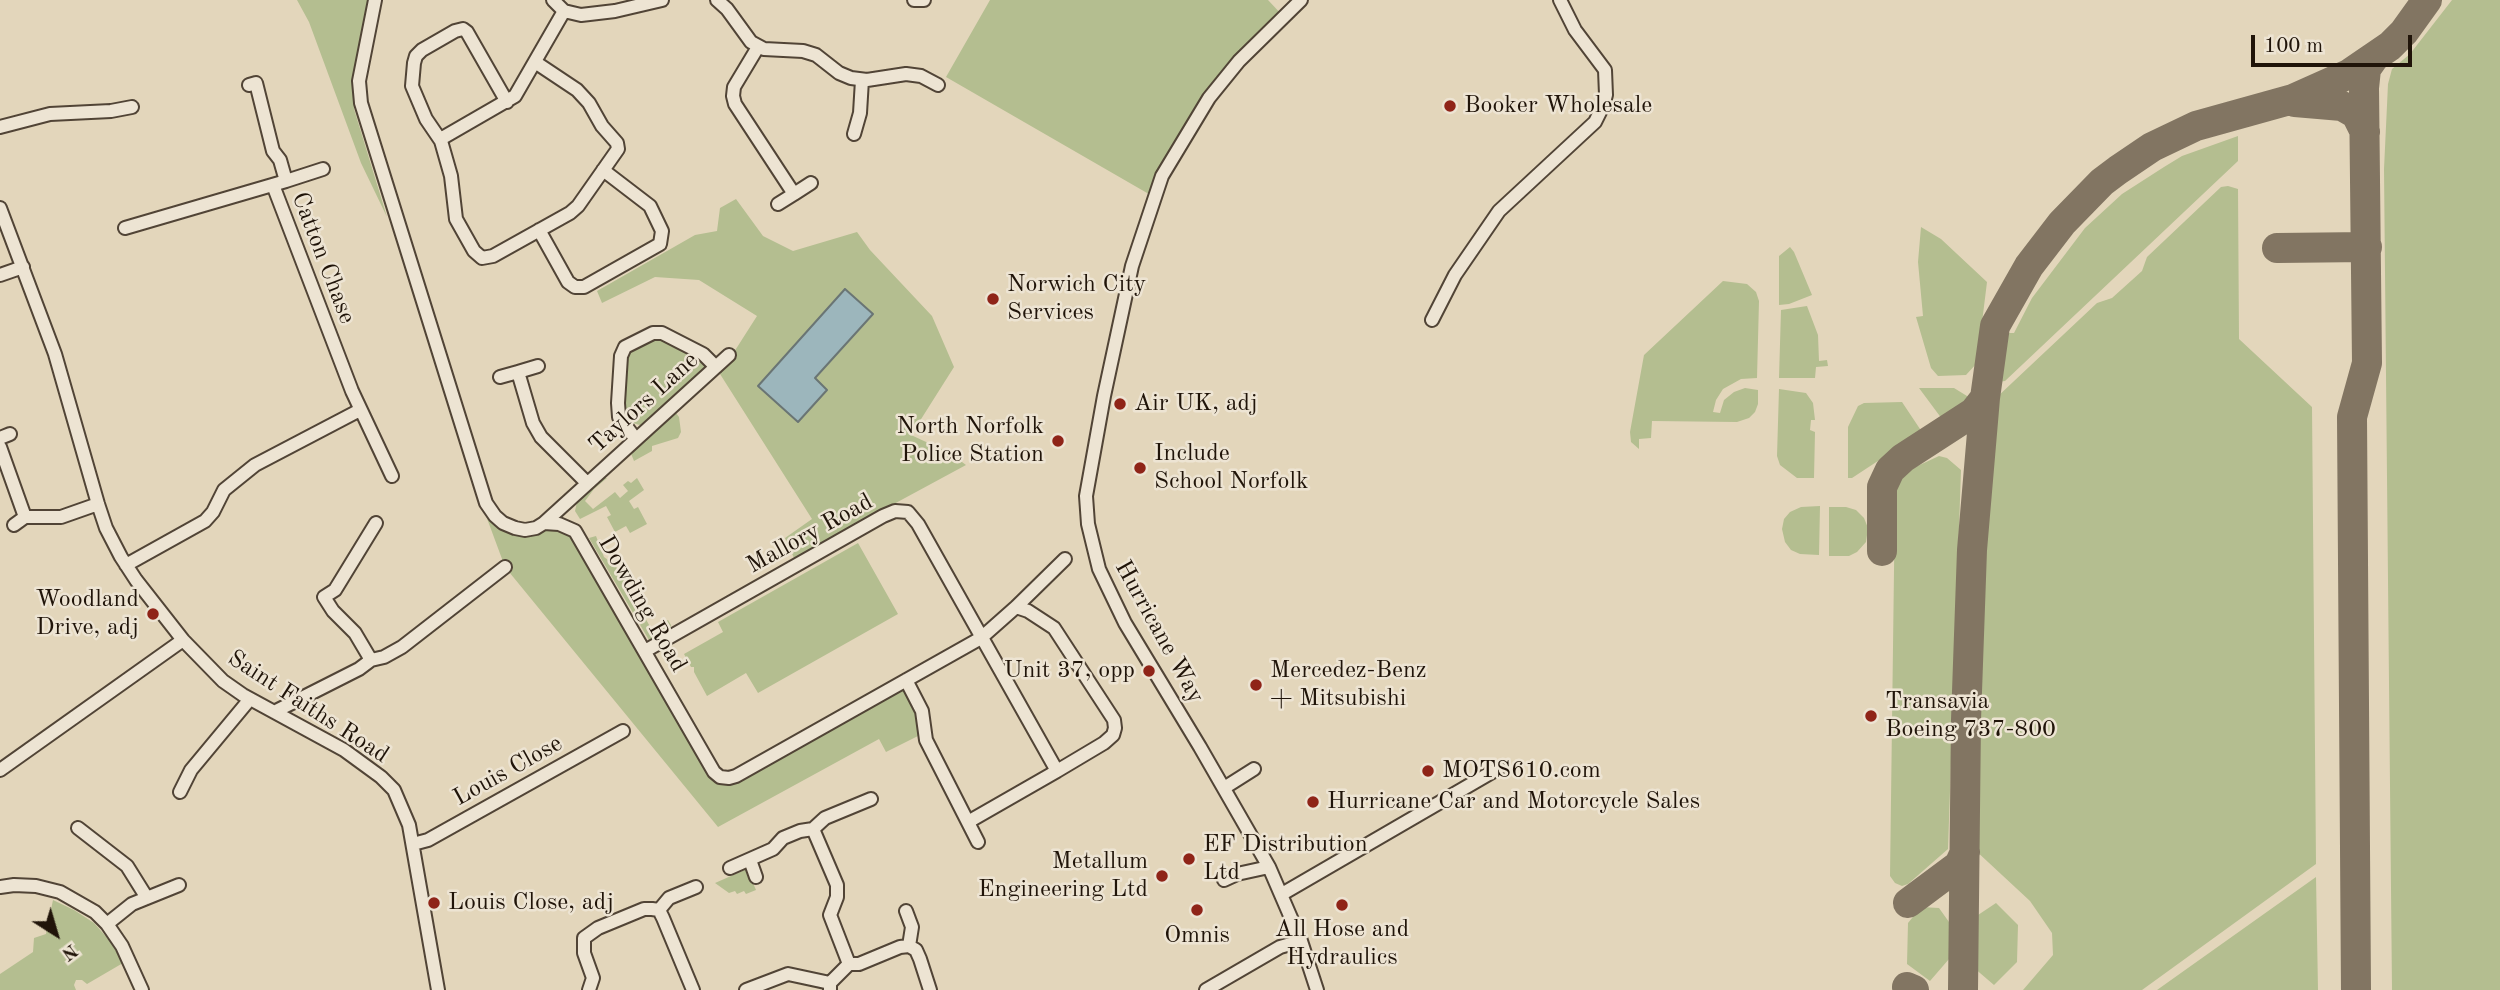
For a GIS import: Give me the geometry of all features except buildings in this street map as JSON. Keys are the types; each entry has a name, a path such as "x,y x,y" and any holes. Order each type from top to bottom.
{"street":[{"name":"Dowding Road","path":"375,0 359,81 361,103 481,492 489,508 503,523 525,530 544,523 559,524 575,531 720,777 729,778 814,733 981,638 1016,607 1028,588 1065,559"},
{"path":"553,0 564,11 581,15 642,6 662,0"},
{"path":"718,0 758,47 773,52 803,51 816,55 839,73 851,78 862,80 905,74 921,76 938,85"},
{"path":"914,0 924,0"},
{"name":"Hurricane Way","path":"1301,0 1239,61 1183,139 1162,176 1132,266 1086,496 1088,523 1099,569 1125,623 1269,867 1301,941 1317,990"},
{"path":"1432,320 1455,275 1499,211 1595,122 1606,94 1605,70 1575,30 1560,0"},
{"path":"441,141 507,102 521,88 564,11"},
{"path":"507,102 463,29 422,50 414,63 412,86 421,110 441,141 451,176 456,219 479,257 485,258 570,213 578,206 618,149 618,144 577,90 536,62"},
{"path":"758,47 734,87 733,96 735,104 794,194"},
{"path":"854,134 865,114 862,80"},
{"path":"257,83 273,151 280,160 280,183"},
{"path":"0,127 50,114 111,111 132,107"},
{"name":"Catton Chase","path":"125,228 323,169"},
{"path":"538,230 568,282 575,288 584,287 660,244 662,231 650,206 603,170"},
{"name":"Catton Chase","path":"280,183 360,410 392,476"},
{"path":"778,204 811,183"},
{"name":"Saint Faiths Road","path":"0,208 55,354 98,504 113,542 126,565 183,640 223,681 250,699 344,750 394,790 413,844 438,990"},
{"path":"0,275 23,267"},
{"path":"635,438 619,417 621,356 625,347 653,332 662,333 703,354 716,367"},
{"name":"Taylors Lane","path":"544,523 729,355"},
{"path":"500,377 538,366"},
{"name":"Taylors Lane","path":"518,372 533,423 541,438 587,482"},
{"path":"126,565 205,521 213,512 224,490 255,465 360,410"},
{"path":"0,447 20,521 61,517 98,504"},
{"path":"562,506 575,531"},
{"name":"Mallory Road","path":"645,651 895,511 908,512 918,524 1057,771"},
{"path":"369,527 335,590 324,597 332,611 355,634 371,660"},
{"path":"274,712 359,669 371,660 402,648 505,567"},
{"path":"968,822 1057,771 1107,748 1115,728 1114,720 1054,628 1016,607"},
{"path":"0,769 183,640"},
{"path":"906,680 922,711 926,740 978,842"},
{"path":"180,792 191,770 250,699"},
{"name":"Louis Close","path":"413,844 428,840 623,731"},
{"path":"1282,894 1499,768"},
{"path":"1224,788 1254,769"},
{"path":"730,868 773,849 783,838 800,831 813,830 825,818 862,799"},
{"path":"78,828 127,866 147,898"},
{"path":"813,830 837,885 837,897 830,915 849,964"},
{"path":"750,860 756,877"},
{"path":"1224,880 1237,874 1269,867"},
{"path":"107,924 131,904 179,885"},
{"path":"0,887 36,886 60,892 80,902 107,924 122,946 142,990"},
{"path":"659,910 677,889 696,887"},
{"path":"589,990 593,978 584,953 584,938 598,928 644,909 659,910"},
{"path":"659,910 693,990"},
{"path":"906,911 912,927 909,946"},
{"path":"1206,990 1280,947 1301,941"},
{"path":"746,990 788,974 830,986 849,964 859,964 900,947 909,946 916,950 930,990"}],"green space":[{"path":"297,0 369,0 353,85 354,109 387,217 361,163 309,22"},
{"path":"990,0 1268,0 1283,16 1239,61 1154,197 946,77"},
{"path":"2452,0 2500,0 2500,990 2392,990 2384,169 2388,84 2392,69 2410,54"},
{"path":"2238,136 2238,161 2005,381 1998,382 2007,333 2014,333 2032,298 2085,228 2122,194 2182,156"},
{"path":"2221,187 2238,189 2239,339 2312,407 2316,864 2142,990 2023,990 2053,955 2052,933 2030,901 1974,849 1978,611 1996,398 2097,303 2112,298 2142,271 2147,257"},
{"path":"736,199 763,236 793,251 857,232 870,250 932,316 954,367 911,435 950,453 966,465 794,558 785,538 812,519 720,374 757,316 699,280 655,277 602,303 597,291 695,235 717,231 720,208","holes":["845,289 873,314 814,378"]},
{"path":"1921,227 1941,239 1987,282 1977,363 1966,375 1938,376 1931,368 1916,317 1923,316 1918,262"},
{"path":"1790,247 1812,295 1779,305 1779,256"},
{"path":"1723,281 1747,284 1756,292 1759,301 1757,378 1741,379 1723,389 1713,412 1720,413 1724,400 1745,388 1758,390 1755,412 1749,418 1737,422 1652,421 1651,438 1639,439 1639,449 1631,442 1630,432 1644,355"},
{"path":"1807,306 1818,335 1819,361 1827,360 1828,366 1816,367 1815,378 1779,378 1781,310"},
{"path":"665,336 700,354 705,367 702,374 643,426 633,423 624,416 627,353 654,337"},
{"path":"1919,388 1954,388 1970,401 1942,419"},
{"path":"1779,389 1806,393 1813,403 1815,420 1811,420 1810,430 1815,432 1814,478 1797,478 1780,465 1777,456"},
{"path":"1902,402 1922,432 1852,478 1848,478 1848,427 1858,406 1864,403"},
{"path":"676,413 681,432 678,438 652,446 652,451 634,461 630,451"},
{"path":"1939,456 1947,458 1961,470 1948,849 1908,884 1902,886 1895,883 1890,876 1895,494 1901,479 1911,469"},
{"path":"607,478 585,501 593,509 615,492 620,498 628,491 623,485 637,478 644,490 629,501 634,509 638,507 647,524 630,533 626,526 615,532 607,517 611,515 606,506 580,519 575,511 577,502"},
{"path":"482,505 495,516 536,528 575,531 714,772 729,778 906,680 924,733 886,752 879,739 718,827 505,567"},
{"path":"1820,506 1819,555 1800,554 1791,550 1785,542 1782,529 1784,519 1790,512 1801,507"},
{"path":"1829,507 1856,510 1864,518 1868,528 1866,542 1857,552 1849,556 1829,556"},
{"path":"596,536 604,557 615,565 652,630 668,620 671,625 670,632 659,641 649,640 589,538"},
{"path":"858,543 898,614 758,693 746,673 707,696 694,667 691,667 684,654 723,632 718,622"},
{"path":"747,869 756,890 746,894 744,891 729,893 715,883"},
{"path":"2316,877 2318,990 2157,990"},
{"path":"53,900 94,923 110,941 123,963 87,984 76,980 76,990 0,990 0,974 33,952 34,938 46,934"},
{"path":"1996,903 2018,925 2017,962 1994,985 1973,967 1975,917"},
{"path":"1921,907 1939,908 1949,922 1949,959 1930,981 1907,964 1908,923"}],"water":[{"path":"845,289 873,314 815,378 827,390 798,422 758,386"}],"taxiway":[{"path":"1963,990 1966,720 1972,550 1985,398 1995,326 2029,266 2062,223 2102,182 2152,147 2196,126 2293,99 2349,74 2390,46 2404,32 2427,0"},
{"path":"2356,990 2352,417 2367,363 2364,88 2366,69 2373,59"},
{"path":"2295,102 2342,106 2356,114 2365,132"},
{"path":"2277,248 2367,247"},
{"path":"1882,551 1882,487 1890,470 1903,458 1974,412 1985,398"},
{"path":"1908,903 1959,865 1965,852"},
{"path":"1907,987 1914,990"}],"place":[{"name":"Booker Wholesale","path":"1450,106"},
{"name":"Norwich City Services","path":"993,299"},
{"name":"Air UK, adj","path":"1120,404"},
{"name":"North Norfolk Police Station","path":"1058,441"},
{"name":"Include School Norfolk","path":"1140,468"},
{"name":"Woodland Drive, adj","path":"153,614"},
{"name":"Unit 37, opp","path":"1149,671"},
{"name":"Mercedez-Benz + Mitsubishi","path":"1256,685"},
{"name":"Transavia Boeing 737-800","path":"1871,716"},
{"name":"MOTS610.com","path":"1428,771"},
{"name":"Hurricane Car and Motorcycle Sales","path":"1313,802"},
{"name":"EF Distribution Ltd","path":"1189,859"},
{"name":"Metallum Engineering Ltd","path":"1162,876"},
{"name":"Louis Close, adj","path":"434,903"},
{"name":"All Hose and Hydraulics","path":"1342,905"},
{"name":"Omnis","path":"1197,910"}]}
